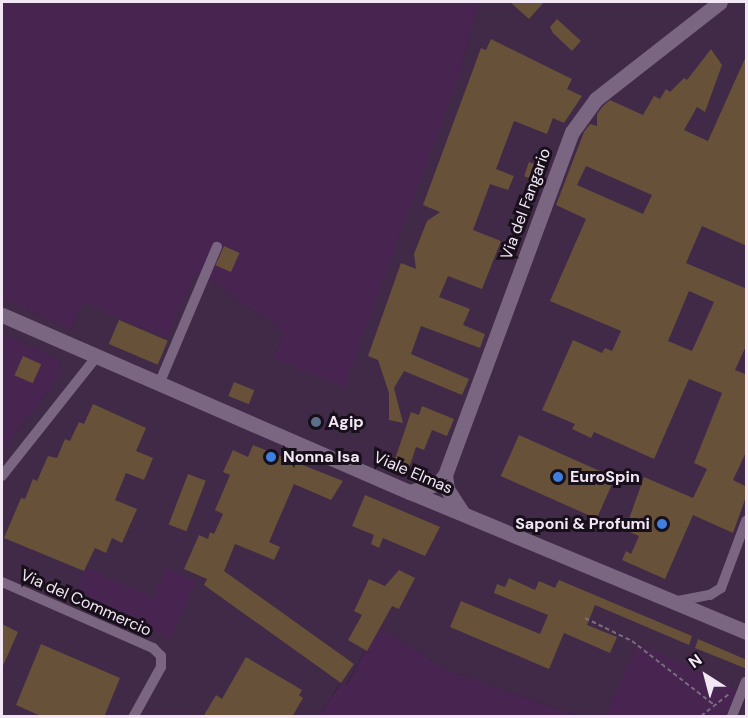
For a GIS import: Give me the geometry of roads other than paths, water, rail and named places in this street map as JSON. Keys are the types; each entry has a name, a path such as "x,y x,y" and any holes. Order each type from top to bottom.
{"main road":[{"name":"Via del Fangario","path":"445,475 572,132 596,99 720,2"},
{"name":"Viale Elmas","path":"2,315 410,492 678,601 747,632"},
{"path":"410,492 437,484 445,475"},
{"path":"445,475 447,489 464,514"}],"street":[{"path":"159,384 217,247"},
{"path":"2,476 97,356"},
{"path":"678,601 710,595 721,588 747,521"},
{"name":"Via del Commercio","path":"2,582 153,648 161,656 161,667 134,717"},
{"path":"732,717 744,687"}],"place":[{"name":"Agip","path":"316,422"},
{"name":"Nonna Isa","path":"271,457"},
{"name":"EuroSpin","path":"558,477"},
{"name":"Saponi & Profumi","path":"662,524"}]}
